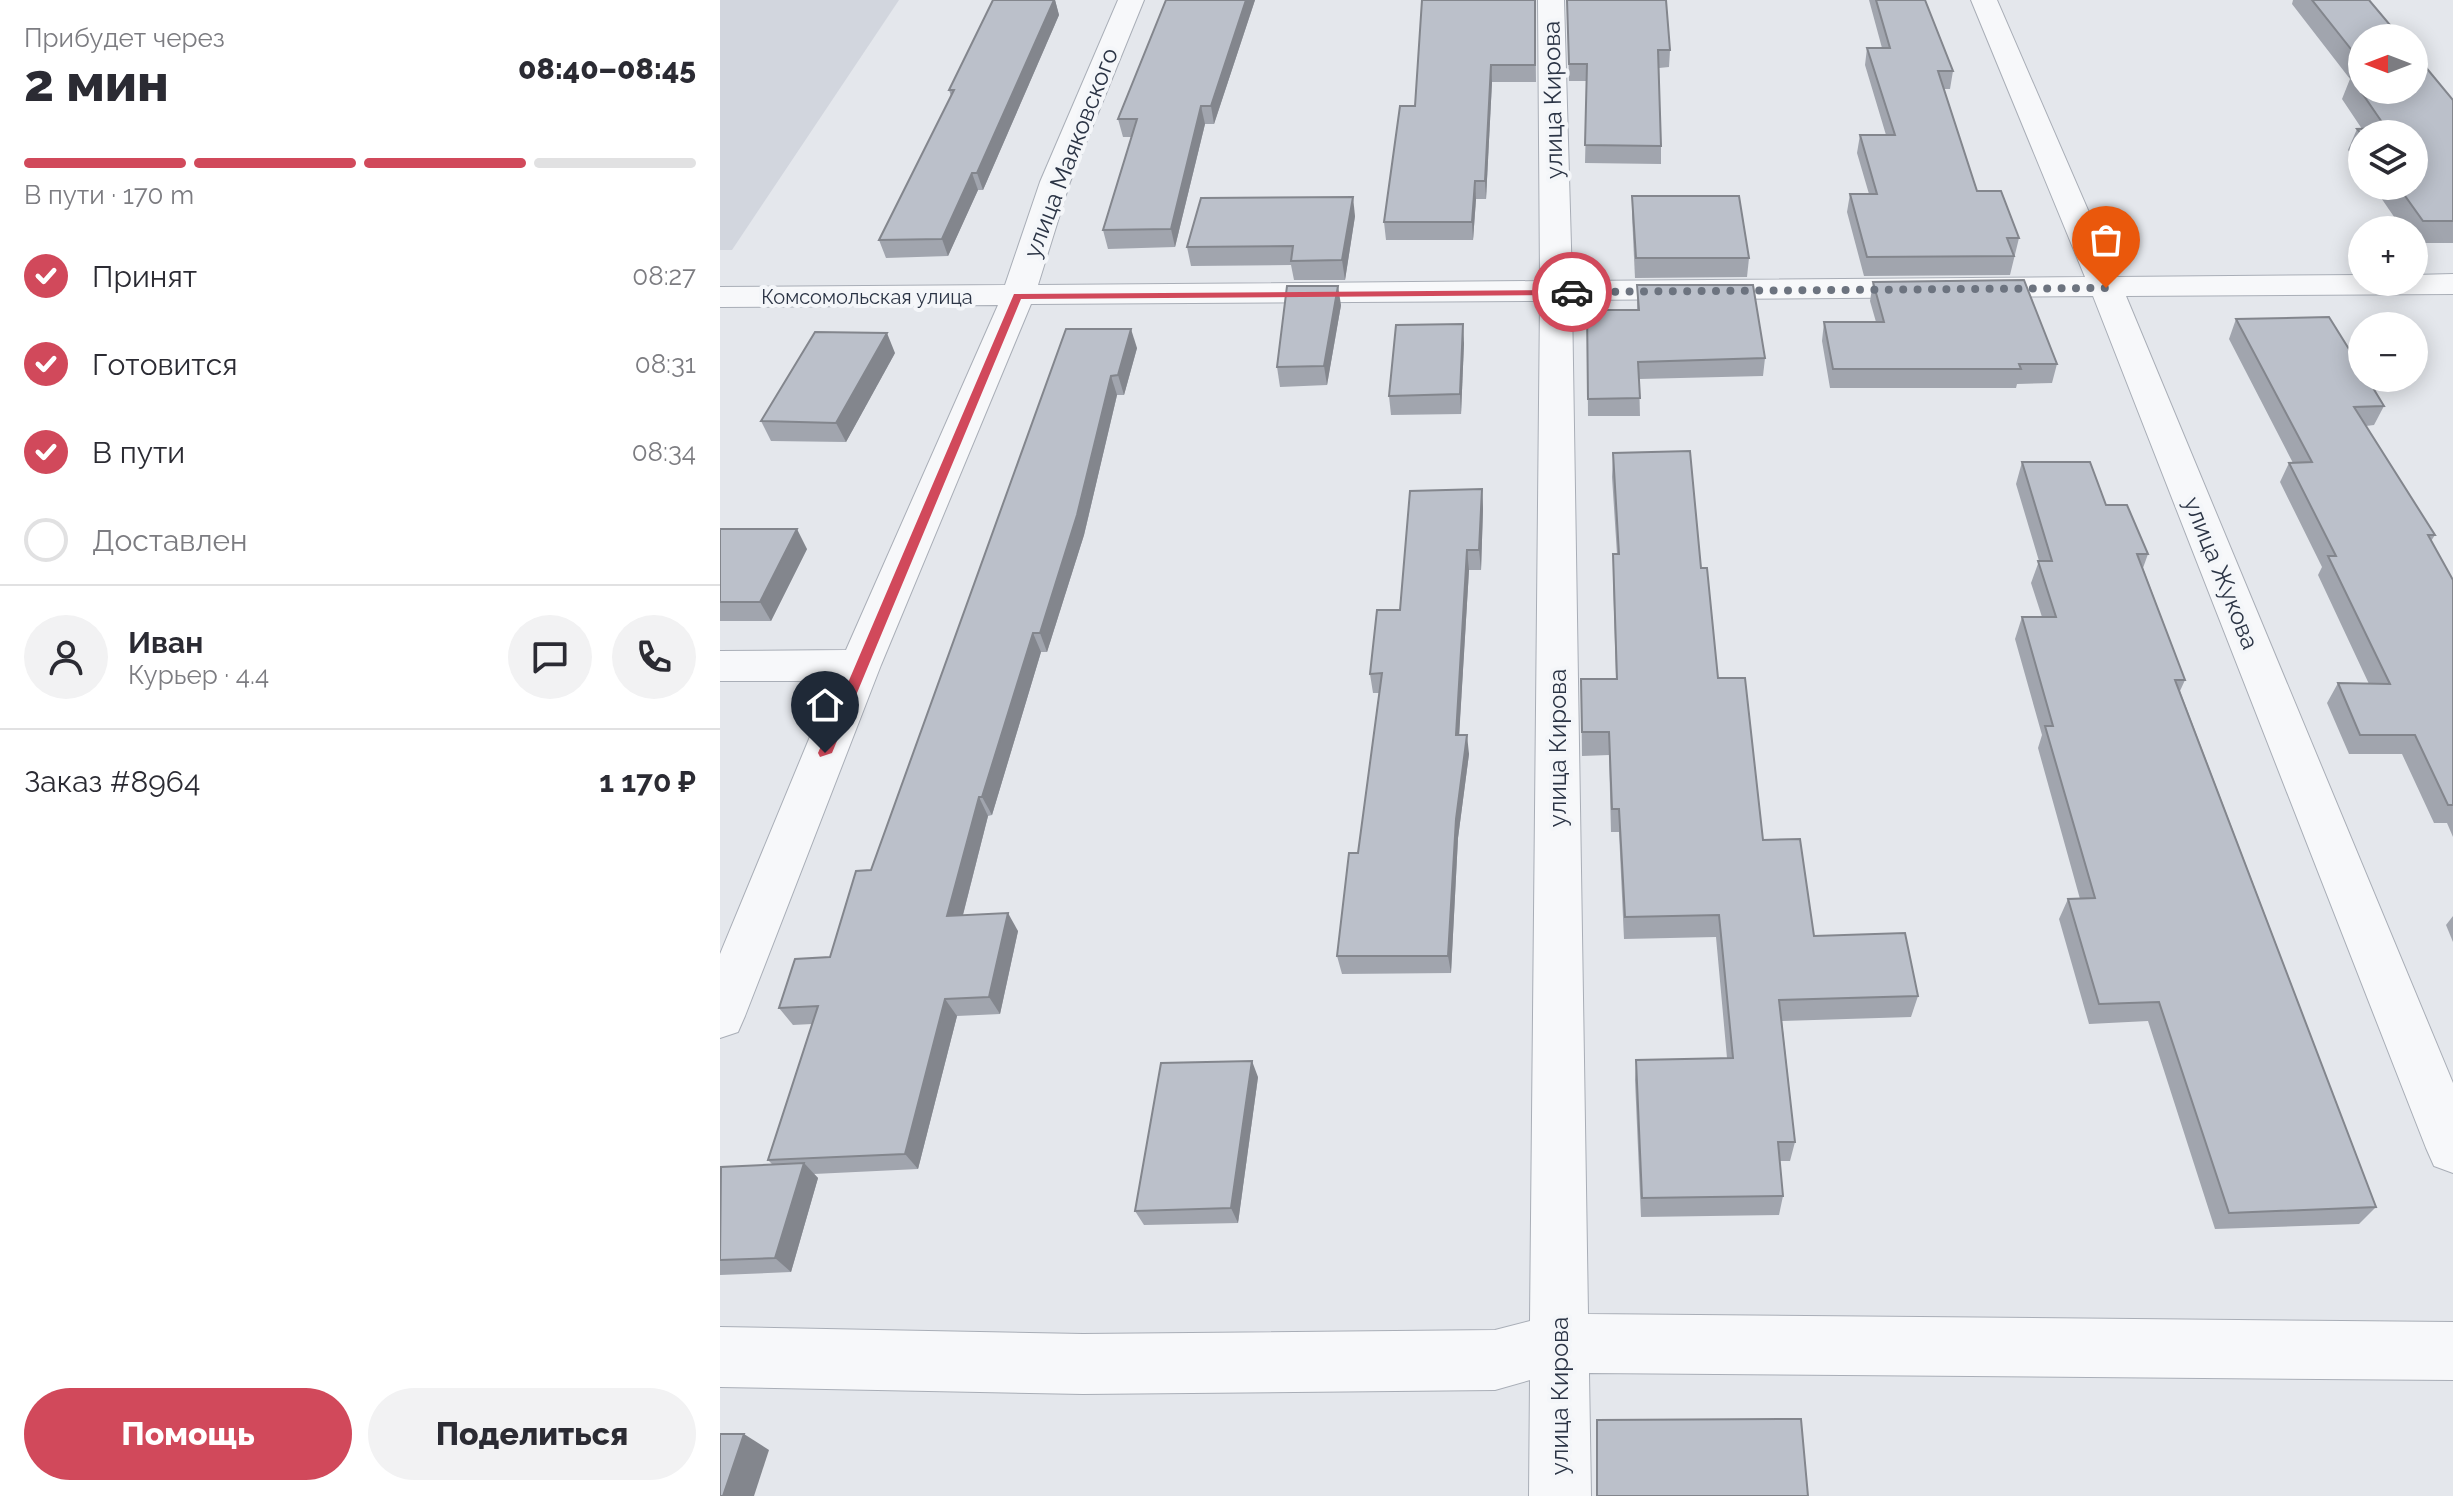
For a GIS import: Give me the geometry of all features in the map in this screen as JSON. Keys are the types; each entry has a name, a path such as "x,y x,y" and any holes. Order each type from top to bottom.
{"street":[{"name":"улица Маяковского","path":"720,1016 860,665 1018,296 1055,182 1131,0"},
{"name":"улица Кирова","path":"1551,0 1556,293 1560,1496"},
{"name":"улица Жукова","path":"1984,0 2106,288 2453,1148"},
{"name":"Комсомольская улица","path":"720,297 2453,284"},
{"path":"720,666 860,665"},
{"path":"720,1357 1083,1364 1495,1360 1560,1343 2453,1351"}],"shaded area":[{"path":"720,0 899,0 732,250 720,250"}],"building":[{"path":"993,0 1054,0 977,173 972,173 942,239 879,240 954,90 949,90"},
{"path":"1166,0 1246,0 1211,106 1201,106 1171,229 1103,230 1137,119 1118,119"},
{"path":"1422,0 1535,0 1535,65 1491,65 1485,181 1475,181 1472,222 1384,222 1400,106 1415,106"},
{"path":"1567,0 1666,0 1670,50 1658,50 1661,146 1585,145 1587,64 1569,64"},
{"path":"1876,0 1925,0 1953,71 1938,71 1977,191 2001,191 2019,238 2007,238 2014,256 1867,257 1850,194 1877,194 1860,135 1895,135 1867,48 1890,48"},
{"path":"2312,0 2369,0 2389,24 2348,24 2348,45"},
{"path":"2428,70 2453,100 2453,221 2428,221 2428,216 2419,216 2408,200 2428,200 2428,120 2381,120 2370,104 2428,104"},
{"path":"1632,196 1739,196 1749,258 1636,258"},
{"path":"1353,197 1342,260 1291,261 1293,246 1187,247 1201,198"},
{"path":"2024,280 2057,364 2019,364 2021,369 1833,369 1824,322 1884,322 1873,282"},
{"path":"1637,285 1753,285 1765,358 1638,362 1640,398 1588,399 1587,310 1639,310"},
{"path":"1287,286 1338,286 1324,366 1277,367"},
{"path":"2329,317 2348,348 2348,392 2376,392 2384,406 2354,407 2435,535 2428,535 2453,580 2453,805 2448,805 2415,735 2360,735 2338,683 2390,684 2328,556 2336,556 2289,463 2312,462 2236,319"},
{"path":"1463,324 1460,394 1389,396 1396,325"},
{"path":"1066,329 1131,329 1118,375 1111,376 1077,515 1040,633 1033,633 982,797 979,797 947,916 1008,913 989,997 945,999 905,1154 768,1160 818,1006 779,1008 795,959 830,957 856,871 871,870"},
{"path":"815,332 887,333 836,423 761,421"},
{"path":"1690,451 1701,568 1707,568 1718,678 1745,678 1763,840 1800,839 1814,936 1905,933 1918,996 1779,1000 1795,1142 1778,1142 1783,1196 1642,1198 1636,1060 1733,1058 1719,915 1625,917 1619,809 1612,809 1609,732 1582,732 1581,679 1617,679 1613,554 1619,554 1613,453"},
{"path":"2022,462 2090,462 2106,505 2127,505 2148,554 2137,554 2185,680 2175,680 2376,1207 2229,1213 2159,1002 2099,1004 2068,899 2095,898 2045,726 2053,726 2022,617 2056,617 2038,561 2052,561"},
{"path":"1482,489 1479,550 1467,550 1456,735 1467,735 1456,819 1448,956 1337,956 1349,853 1358,853 1382,673 1370,674 1377,610 1400,610 1410,491"},
{"path":"720,529 797,529 760,602 720,602"},
{"path":"1252,1061 1231,1208 1135,1211 1161,1063"},
{"path":"804,1163 775,1258 720,1260 721,1167"},
{"path":"1801,1419 1808,1496 1597,1496 1597,1420"},
{"path":"720,1434 744,1434 723,1496 720,1496"}],"way so far":[{"path":"1572,292 2106,288"}],"route":[{"path":"825,753 1018,296 1572,292"}]}
